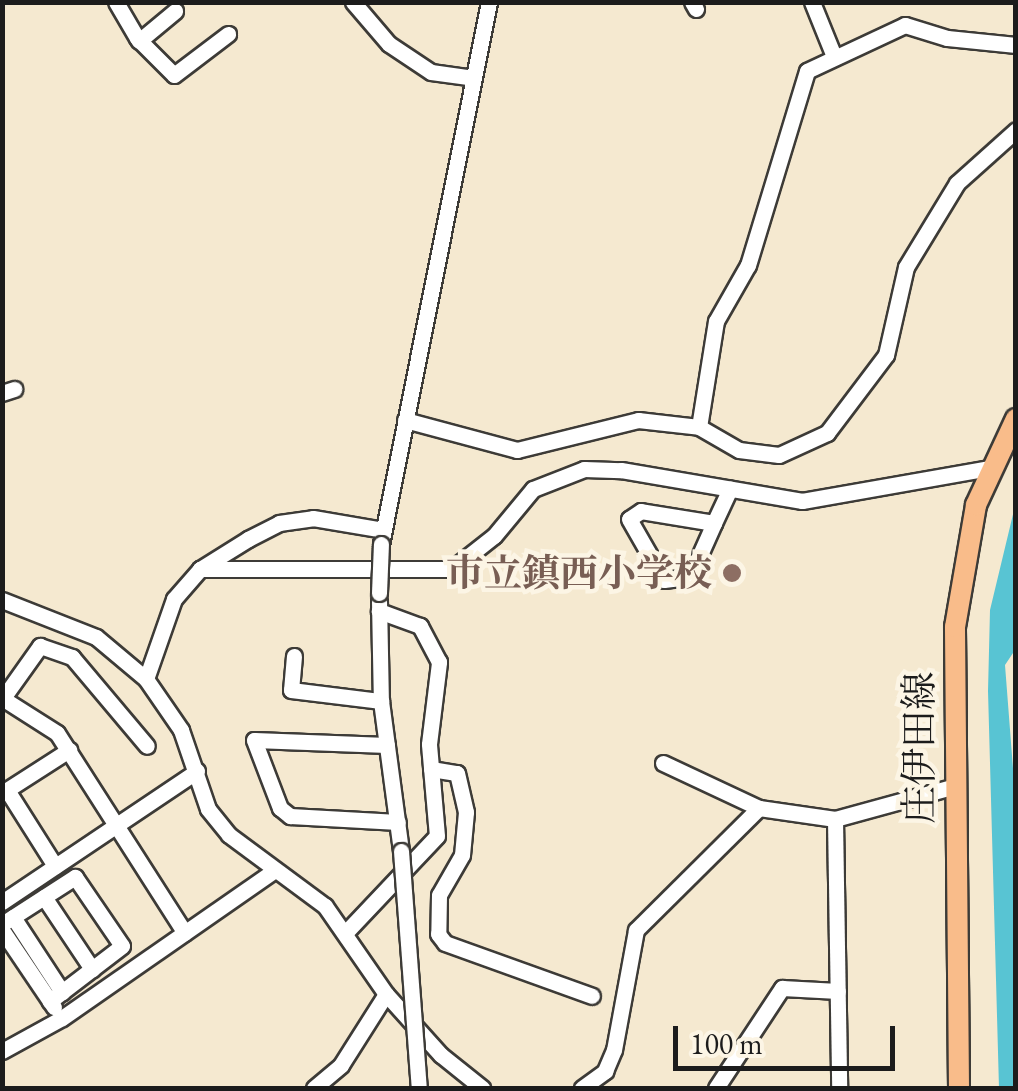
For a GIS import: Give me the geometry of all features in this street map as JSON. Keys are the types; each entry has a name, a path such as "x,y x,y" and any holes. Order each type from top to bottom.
{"main road":[{"name":"庄伊田線","path":"959,1088 952,787 956,626 966,543 990,468 1016,419"}],"street":[{"path":"116,2 140,40 174,76 228,34"},
{"path":"352,2 389,44 431,72 474,78"},
{"path":"419,1088 402,851 382,700 382,537 489,2"},
{"path":"812,2 834,54"},
{"path":"140,40 176,11"},
{"path":"699,427 716,321 748,265 798,88 807,72 834,54 905,25 947,38 1016,45"},
{"path":"405,420 517,450 638,420 699,427 740,450 779,455 827,433 886,356 906,266 957,184 1016,130"},
{"path":"200,570 452,568 494,536 532,489 584,470 802,500 990,468"},
{"path":"714,523 641,511 629,519 664,580 690,577 730,488"},
{"path":"146,679 158,629 200,570 279,523 313,518 382,537"},
{"path":"2,600 96,637 146,679 181,730 208,808 272,872 325,906 348,930 386,994 441,1056 482,1088"},
{"path":"348,930 437,836 431,770 439,662 432,641 402,615 379,611"},
{"path":"147,746 72,657 40,646 3,698 57,733 185,933"},
{"path":"294,656 292,690 382,700"},
{"path":"387,744 254,740 280,808 290,816 398,822"},
{"path":"55,866 6,786 69,750"},
{"path":"663,762 758,808 835,818 952,787"},
{"path":"431,770 457,773 466,812 462,856 439,894 438,934 445,943 592,996"},
{"path":"2,902 197,771"},
{"path":"582,1088 605,1071 614,1050 636,930 758,808"},
{"path":"835,818 839,1088"},
{"path":"2,1051 62,1018 272,872"},
{"path":"56,997 122,946 75,877 6,924 56,997 62,1018"},
{"path":"44,898 92,969"},
{"path":"716,1088 782,988 838,990"},
{"path":"314,1088 342,1065 386,994"}],"water":[{"path":"1015,506 1015,650 1005,665 1016,807 1016,1088 999,1088 988,691 990,610"}],"place":[{"name":"市立鎮西小学校","path":"732,573"}]}
